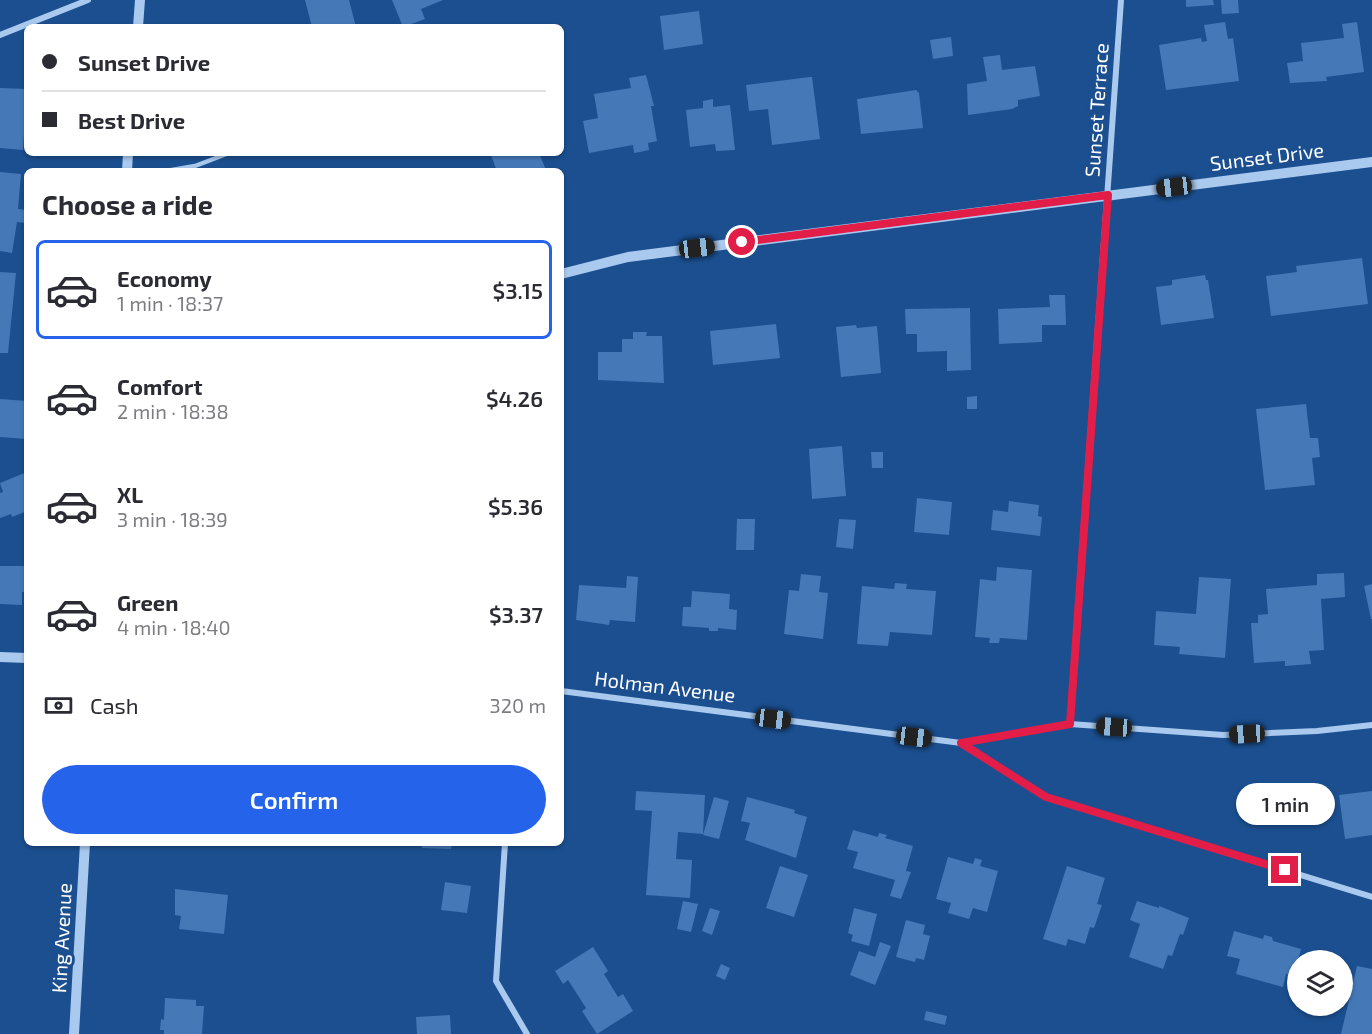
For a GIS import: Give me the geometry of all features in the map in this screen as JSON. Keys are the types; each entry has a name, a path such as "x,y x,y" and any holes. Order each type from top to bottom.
{"street":[{"path":"28,24 88,0"},
{"path":"138,24 140,0"},
{"name":"Sunset Terrace","path":"1070,724 1121,0"},
{"path":"0,35 24,25"},
{"name":"Sunset Drive","path":"564,273 628,257 1372,162"},
{"path":"0,657 24,658"},
{"name":"Holman Avenue","path":"564,691 961,743 1070,724 1223,735 1317,731 1372,725"},
{"path":"961,743 1046,797 1372,897"},
{"name":"King Avenue","path":"75,1034 85,846"},
{"path":"505,846 496,981 528,1034"}],"lane":[{"path":"183,168 221,156"}],"building":[{"path":"305,0 349,0 355,24 311,24"},
{"path":"392,0 443,0 421,9 425,19 411,24 402,24"},
{"path":"1186,0 1213,0 1214,5 1186,7"},
{"path":"1221,0 1238,0 1239,13 1222,14"},
{"path":"699,11 703,44 664,50 660,16"},
{"path":"1225,22 1228,39 1233,38 1239,81 1166,90 1159,45 1201,38 1202,42 1207,41 1204,25"},
{"path":"1357,22 1364,72 1326,77 1327,81 1290,83 1287,63 1303,61 1301,43 1344,38 1342,24"},
{"path":"951,37 953,56 933,59 930,40"},
{"path":"1000,55 1002,70 1035,66 1040,96 1018,100 1018,106 1012,109 968,115 967,84 987,81 983,57"},
{"path":"646,75 654,106 651,106 657,141 648,143 649,150 640,152 634,153 633,145 589,153 583,121 598,118 594,94 631,88 629,78"},
{"path":"812,77 820,139 772,145 768,109 749,111 746,85"},
{"path":"0,88 24,89 23,150 0,148"},
{"path":"916,90 919,93 923,128 861,134 857,99"},
{"path":"713,99 713,107 730,105 735,150 716,151 715,144 690,147 686,110 703,108 703,101"},
{"path":"491,156 540,156 545,168 496,168"},
{"path":"0,172 21,174 18,209 24,210 24,223 17,222 12,253 0,251"},
{"path":"1362,258 1368,304 1271,316 1266,276 1297,272 1296,266"},
{"path":"0,272 16,273 8,353 0,353"},
{"path":"1205,275 1208,280 1214,318 1161,325 1156,287 1172,285 1172,280"},
{"path":"1049,295 1065,295 1066,325 1042,325 1042,342 999,344 998,309 1050,307"},
{"path":"970,308 971,370 947,371 947,351 917,352 917,334 906,334 905,309"},
{"path":"776,324 780,358 713,365 710,331"},
{"path":"856,325 857,328 877,326 881,373 841,377 836,327"},
{"path":"633,332 647,332 646,336 662,336 664,383 598,380 598,352 622,352 622,339 633,339"},
{"path":"977,396 977,409 967,409 967,397"},
{"path":"0,399 24,401 24,439 0,437"},
{"path":"1306,404 1310,438 1318,438 1320,457 1312,458 1315,485 1265,490 1256,409"},
{"path":"842,446 846,496 812,499 809,449"},
{"path":"871,452 883,452 883,468 872,468"},
{"path":"24,473 24,512 12,517 11,514 0,518 0,493 3,492 0,483"},
{"path":"917,498 952,502 949,535 914,532"},
{"path":"1009,501 1039,505 1038,516 1042,517 1040,536 991,530 993,510 1008,512"},
{"path":"737,519 755,519 754,550 736,550"},
{"path":"839,519 856,520 853,549 836,547"},
{"path":"0,566 24,566 22,605 0,604"},
{"path":"997,567 1032,570 1027,640 1000,638 999,643 989,643 990,638 975,637 980,579 996,581"},
{"path":"1344,573 1345,597 1321,599 1324,650 1309,651 1311,664 1285,666 1285,661 1254,663 1251,623 1258,623 1258,615 1268,614 1266,589 1317,585 1317,574"},
{"path":"801,574 821,576 819,592 828,593 823,639 784,634 789,590 799,591"},
{"path":"627,576 638,577 635,622 610,620 609,625 576,620 579,585 626,588"},
{"path":"1199,577 1231,579 1225,658 1179,654 1180,647 1154,645 1156,611 1196,614"},
{"path":"895,583 907,584 906,589 936,591 932,635 890,632 888,646 857,644 862,586 894,589"},
{"path":"1372,584 1372,619 1371,619 1364,586"},
{"path":"692,591 730,594 729,609 737,610 736,630 718,628 718,631 709,631 709,628 682,626 683,607 691,607"},
{"path":"636,791 705,795 703,834 678,832 676,859 692,860 690,898 646,895 652,811 635,810"},
{"path":"1372,791 1372,835 1345,839 1339,795"},
{"path":"714,797 729,801 719,839 703,835"},
{"path":"747,797 795,810 794,813 807,817 796,858 745,840 750,823 741,821"},
{"path":"853,830 878,837 879,833 887,835 885,838 913,846 906,871 911,872 901,899 890,896 895,880 853,868 858,852 847,849"},
{"path":"422,846 452,846 451,849 422,848"},
{"path":"948,857 973,864 975,858 982,860 980,866 998,871 987,912 973,908 969,919 948,913 951,903 936,899"},
{"path":"780,866 808,875 794,917 766,908"},
{"path":"1067,866 1105,878 1097,904 1102,905 1094,928 1090,927 1085,944 1068,939 1066,946 1043,939"},
{"path":"445,882 471,886 467,913 441,910"},
{"path":"175,889 228,895 224,934 179,929 181,916 175,915"},
{"path":"683,901 698,904 691,932 677,929"},
{"path":"1137,901 1159,908 1159,906 1189,918 1183,935 1180,934 1172,956 1168,955 1163,969 1129,957 1140,924 1130,920"},
{"path":"710,908 720,911 712,935 702,931"},
{"path":"854,908 877,914 869,946 851,941 853,935 848,933"},
{"path":"906,920 925,925 923,934 930,936 924,960 916,958 915,962 896,957"},
{"path":"1234,931 1263,939 1264,935 1272,937 1273,941 1301,949 1287,950 1287,974 1283,987 1236,974 1240,959 1227,956"},
{"path":"880,942 891,946 875,985 850,975 859,951 875,957"},
{"path":"593,947 608,971 604,974 618,997 623,994 633,1011 597,1034 582,1011 586,1008 568,980 563,984 555,971"},
{"path":"721,964 730,968 725,980 716,976"},
{"path":"1357,966 1372,969 1372,1034 1341,1034 1345,1016 1353,1016 1353,983"},
{"path":"165,998 196,1000 196,1006 204,1006 202,1034 164,1034 164,1030 160,1030 161,1019 164,1020"},
{"path":"926,1011 947,1016 945,1025 924,1020"},
{"path":"450,1015 451,1034 417,1034 416,1017"}],"route":[{"path":"742,242 1108,195 1070,724 961,743 1046,797 1285,870"}]}
